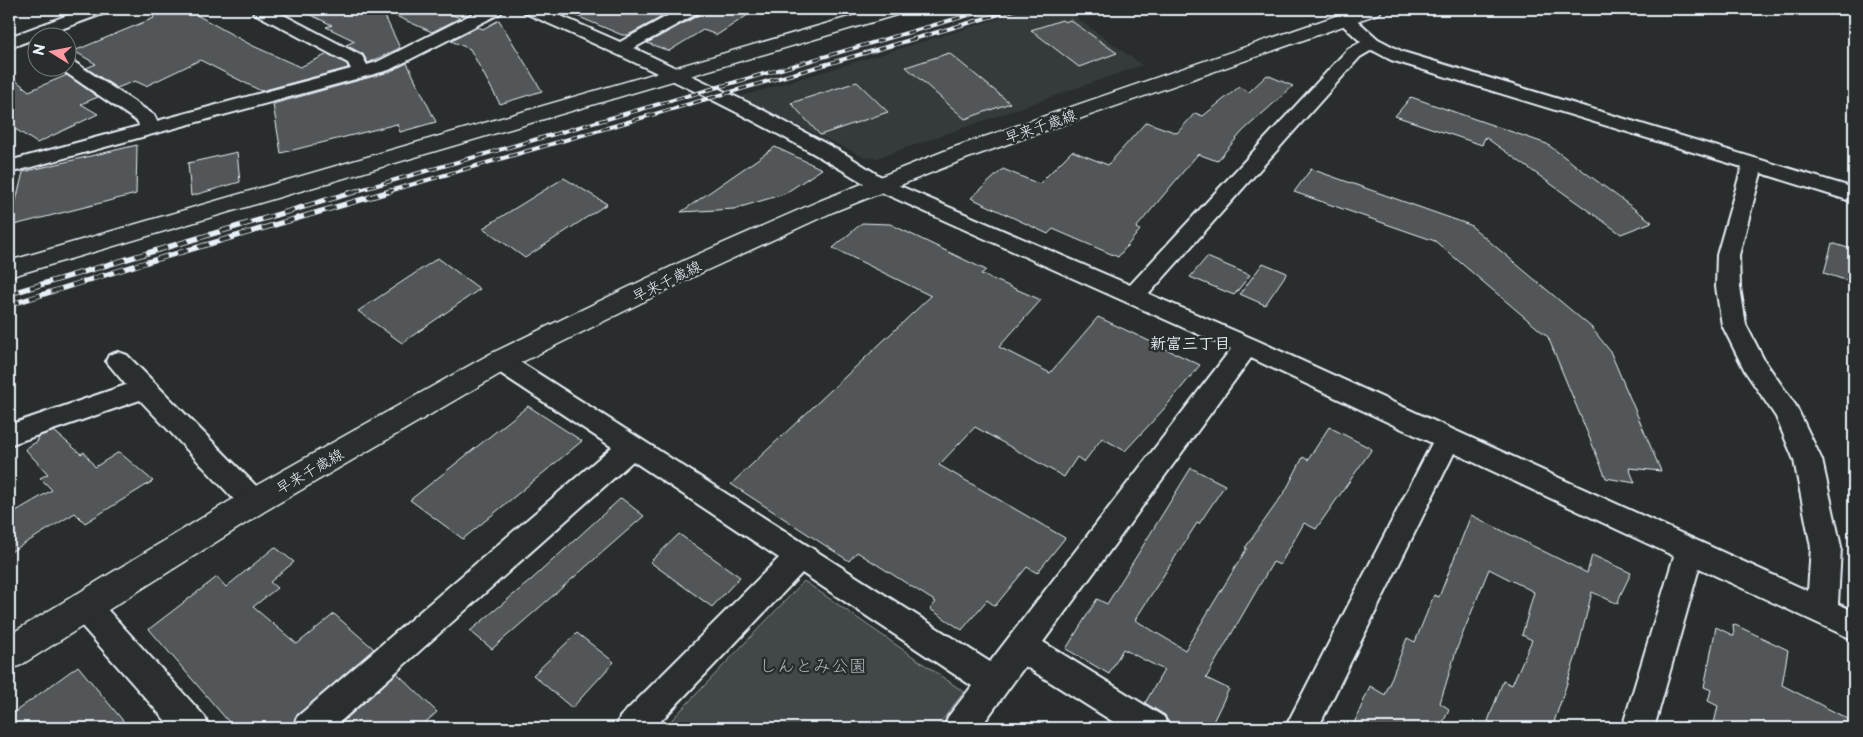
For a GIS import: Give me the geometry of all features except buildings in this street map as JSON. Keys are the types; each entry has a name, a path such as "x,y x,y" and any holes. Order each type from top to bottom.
{"main road":[{"path":"9,269 896,9"},
{"name":"早来千歳線","path":"9,654 254,502 500,360 694,266 879,184 960,152 1372,9"}],"street":[{"path":"24,42 99,9"},
{"path":"260,9 356,60 361,72"},
{"path":"9,167 383,66 495,9"},
{"path":"531,9 677,74 773,123 851,166 879,184 1247,346 1447,440 1854,626"},
{"path":"621,48 692,9"},
{"path":"1344,19 1372,43 1397,56 1854,195"},
{"path":"1134,296 1354,53 1372,43"},
{"path":"78,73 147,119 148,130"},
{"path":"1753,164 1728,255 1728,287 1734,325 1754,365 1787,413 1808,460 1826,547 1822,611"},
{"path":"960,728 1247,346"},
{"path":"500,360 994,682"},
{"path":"118,361 254,502"},
{"path":"9,435 143,389"},
{"path":"1301,728 1447,440"},
{"path":"309,728 632,446"},
{"path":"1638,728 1690,550"},
{"path":"632,728 800,556"},
{"path":"84,606 193,728"},
{"path":"1021,646 1152,728"}],"shaded area":[{"path":"1031,9 1064,9 1142,65 877,158 864,157 739,97"}],"green space":[{"name":"しんとみ公園","path":"804,581 964,692 936,728 664,728"}],"railway":[{"path":"353,192 990,9"},
{"path":"386,192 1017,9"},
{"path":"9,294 357,191"},
{"path":"9,305 137,265 391,191"}],"district":[{"name":"新富三丁目","path":"1190,342"}]}
